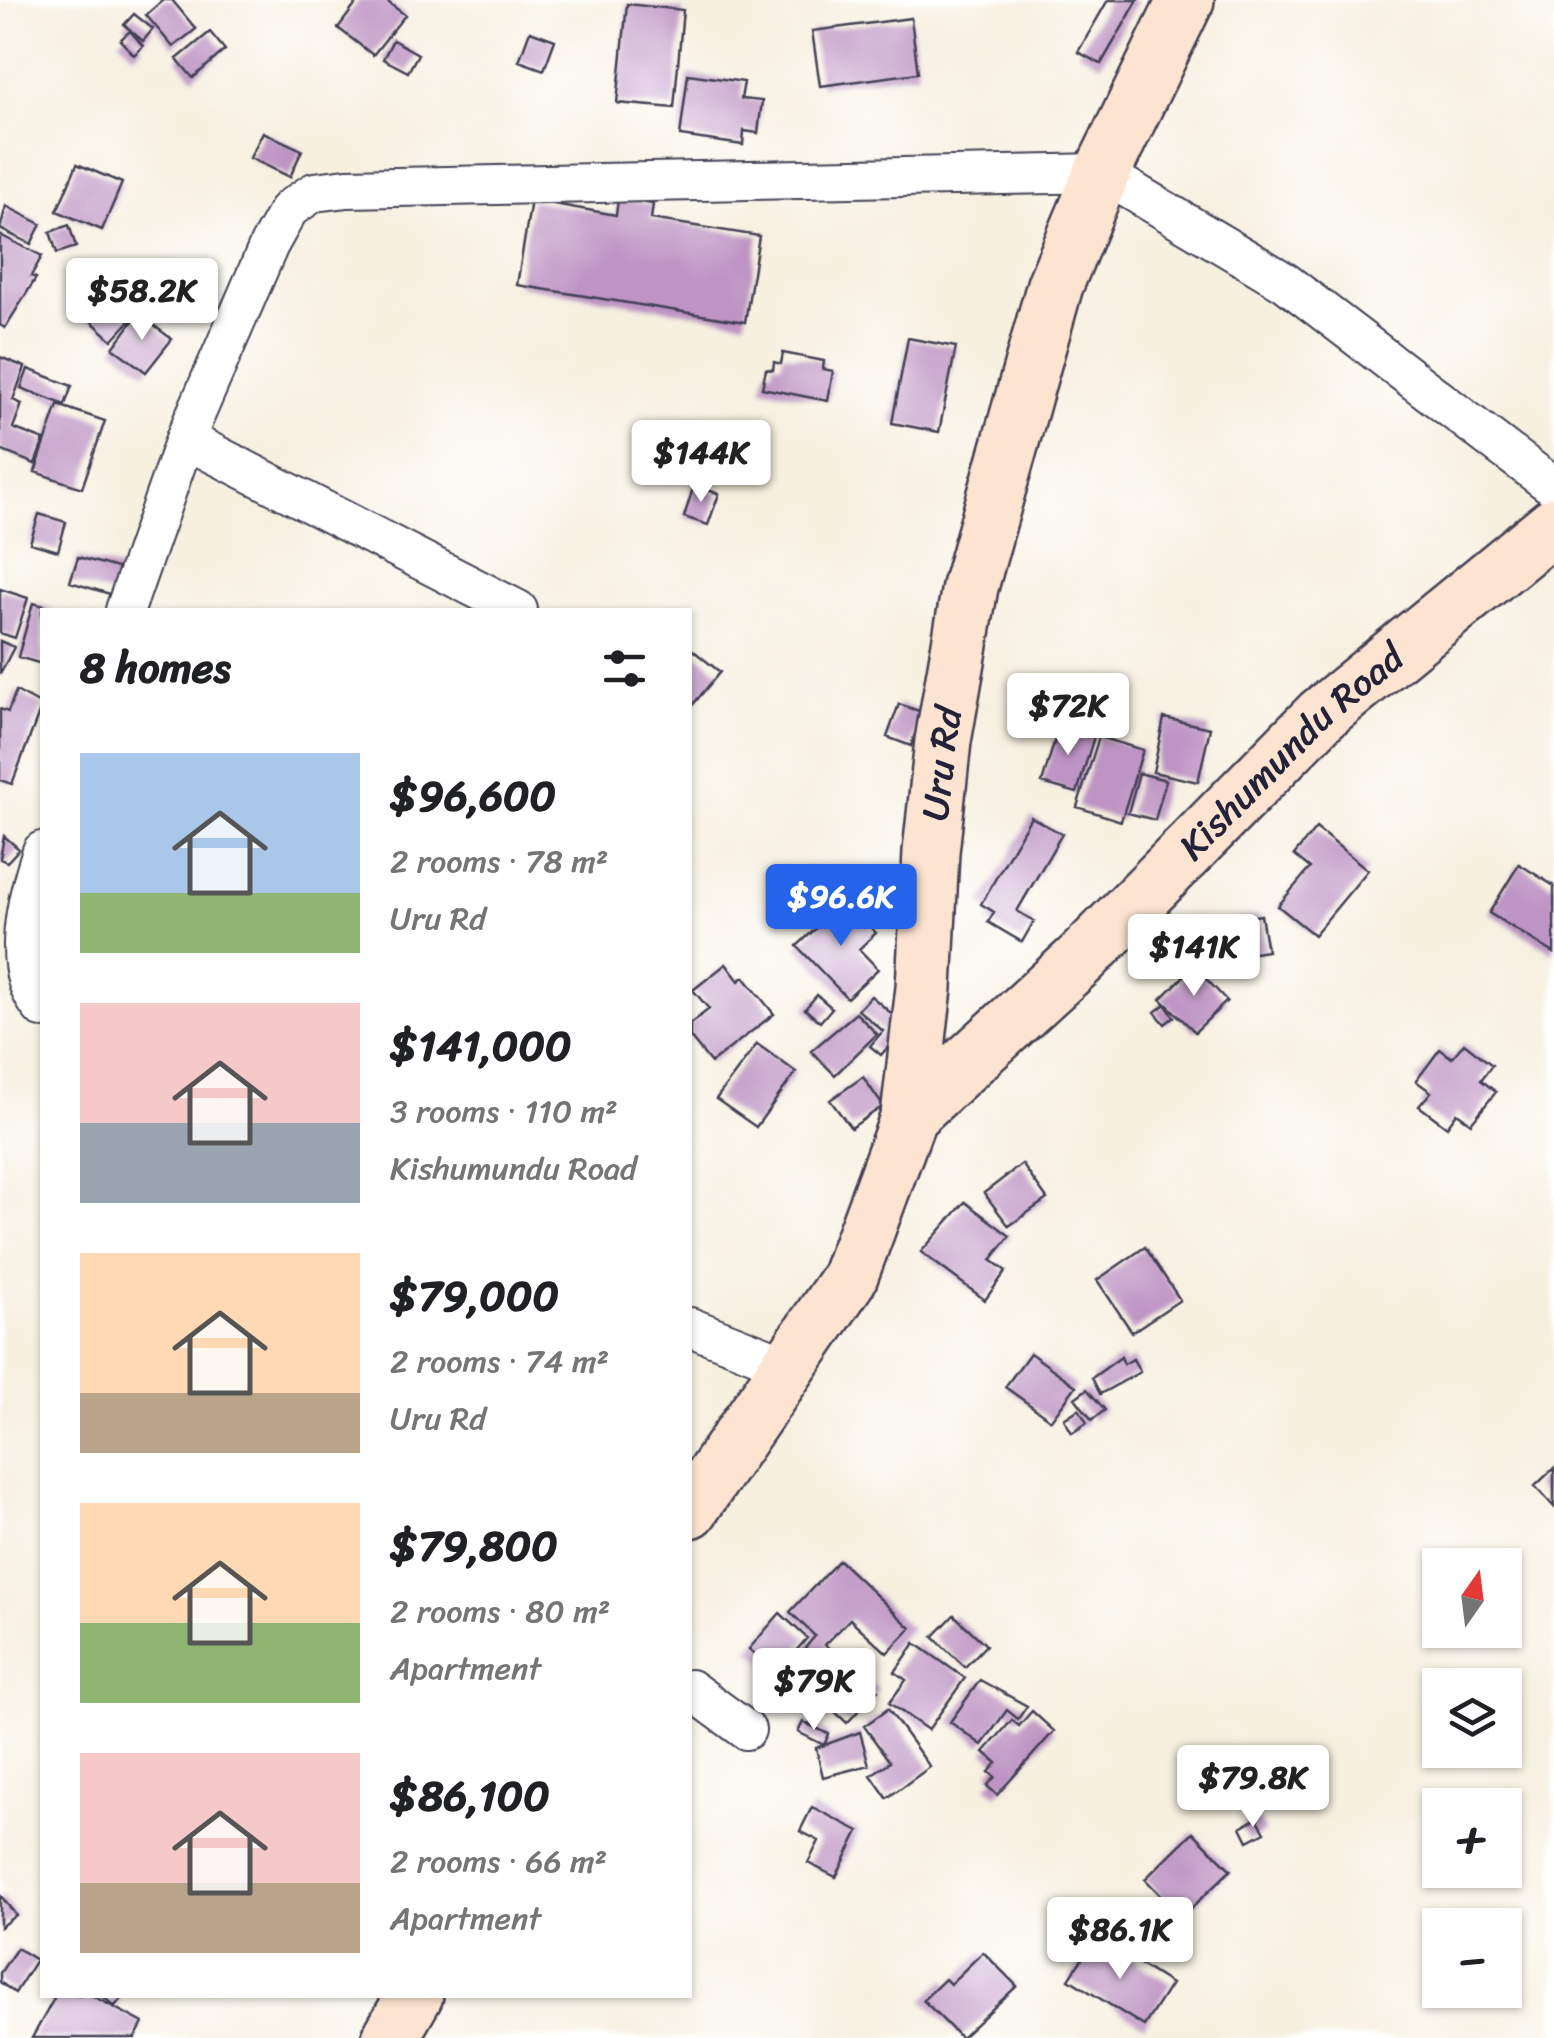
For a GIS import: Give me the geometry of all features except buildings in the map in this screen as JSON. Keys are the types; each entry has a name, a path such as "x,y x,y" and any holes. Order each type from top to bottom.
{"street":[{"name":"Uru Rd","path":"692,1507 849,1278 909,1116 924,988 931,852 943,741 970,587 1055,286 1102,174 1186,0"},
{"path":"126,608 184,439 269,244 289,208 314,192 1102,174 1285,282 1554,488"},
{"path":"184,439 514,608"},
{"name":"Kishumundu Road","path":"909,1116 1082,958 1177,856 1321,715 1554,525"},
{"path":"40,859 24,926 25,973 40,1006"},
{"path":"692,1328 789,1366"},
{"path":"692,1690 746,1730"},
{"path":"390,2038 414,1998"}]}
